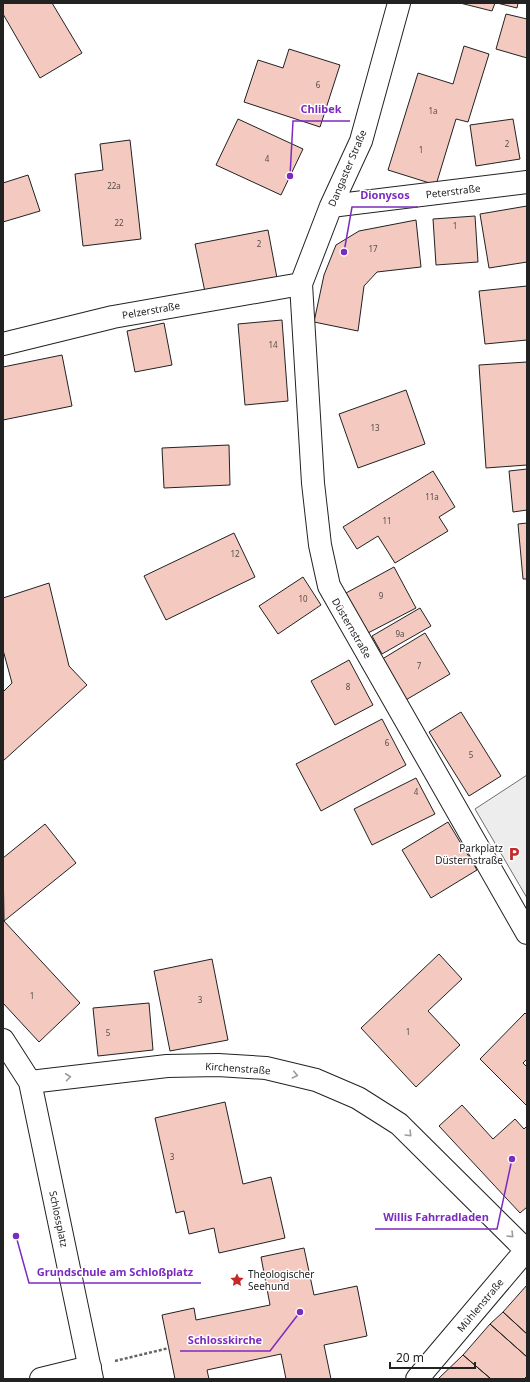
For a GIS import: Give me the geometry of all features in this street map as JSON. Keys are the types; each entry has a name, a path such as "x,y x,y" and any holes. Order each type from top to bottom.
{"street":[{"name":"Dangaster Straße","path":"301,284 331,206 360,141 399,3"},
{"name":"Peterstraße","path":"331,206 527,182"},
{"name":"Pelzerstraße","path":"3,344 113,317 301,284"},
{"name":"Düsternstraße","path":"301,284 313,483 320,544 329,586 527,933"},
{"path":"3,1040 30,1082"},
{"name":"Kirchenstraße","path":"30,1082 167,1066 218,1064 266,1068 316,1080 358,1098 399,1124 527,1250"},
{"name":"Schlossplatz","path":"30,1082 91,1373"},
{"name":"Mühlenstraße","path":"417,1379 527,1250"},
{"path":"41,1379 91,1373"}],"path":[{"path":"91,1373 169,1348"}],"shaded area":[{"name":"Parkplatz Düsternstraße","path":"527,775 527,898 475,809"}],"building":[{"path":"3,3 52,3 82,53 40,78 3,14"},
{"path":"460,3 495,3 492,11"},
{"path":"497,3 518,3 517,8"},
{"path":"506,14 527,19 527,58 496,49"},
{"path":"464,46 489,54 468,122 456,119 436,185 388,170 418,73 453,84"},
{"path":"289,49 340,65 320,127 244,102 258,60 283,68"},
{"path":"238,119 303,149 281,195 216,165"},
{"path":"513,119 520,159 476,166 470,125"},
{"path":"130,140 141,239 83,246 75,174 103,170 100,144"},
{"path":"28,175 40,211 3,222 3,183"},
{"path":"527,206 527,262 489,268 480,214"},
{"path":"475,216 478,262 436,265 433,219"},
{"path":"416,220 421,267 377,272 364,286 358,331 314,322 324,275 336,245 359,231"},
{"path":"268,230 277,278 205,292 195,244"},
{"path":"527,286 527,340 485,344 479,291"},
{"path":"282,320 288,401 245,405 238,324"},
{"path":"164,323 172,365 135,372 127,331"},
{"path":"62,355 72,406 3,420 3,367"},
{"path":"527,362 527,465 486,468 479,365"},
{"path":"406,390 425,444 358,468 339,414"},
{"path":"229,445 230,485 164,488 162,448"},
{"path":"527,469 527,510 513,512 509,471"},
{"path":"433,471 455,507 439,517 448,531 395,563 378,536 357,549 343,527"},
{"path":"527,523 527,579 523,579 518,524"},
{"path":"234,533 255,577 166,620 144,576"},
{"path":"394,567 416,608 368,633 346,593"},
{"path":"303,577 321,605 278,634 259,606"},
{"path":"49,583 69,666 87,685 3,761 3,689 4,691 12,683 3,650 3,598"},
{"path":"420,608 431,626 382,654 372,636"},
{"path":"425,633 450,674 404,701 379,661"},
{"path":"349,660 373,705 335,725 311,681"},
{"path":"461,712 501,776 469,796 429,732"},
{"path":"382,719 406,765 321,811 296,764"},
{"path":"416,778 435,814 372,845 354,809"},
{"path":"448,822 477,870 431,898 402,850"},
{"path":"45,824 76,863 4,921 3,858"},
{"path":"3,920 80,1003 39,1042 3,1003"},
{"path":"439,954 462,979 428,1011 460,1045 416,1087 361,1028"},
{"path":"212,959 228,1040 170,1051 154,971"},
{"path":"149,1003 153,1050 98,1056 93,1008"},
{"path":"525,1013 527,1015 527,1059 523,1063 527,1067 527,1106 480,1059"},
{"path":"225,1102 243,1184 271,1177 285,1238 219,1253 214,1228 189,1234 184,1211 176,1213 155,1118"},
{"path":"462,1105 493,1139 515,1119 524,1129 527,1126 527,1207 520,1213 439,1126"},
{"path":"304,1248 314,1295 357,1286 367,1336 324,1345 331,1379 286,1379 281,1354 207,1370 209,1379 175,1379 162,1315 194,1308 196,1320 270,1305 261,1257"},
{"path":"527,1285 527,1334 503,1312"},
{"path":"503,1312 527,1334 527,1357 490,1324"},
{"path":"490,1324 527,1357 527,1376 524,1379 491,1379 463,1355"},
{"path":"463,1355 491,1379 438,1379"}],"place":[{"name":"Chlibek","path":"290,176"},
{"name":"Dionysos","path":"344,252"},
{"name":"Parkplatz Düsternstraße","path":"514,854"},
{"name":"Willis Fahrradladen","path":"512,1159"},
{"name":"Grundschule am Schloßplatz","path":"16,1236"},
{"name":"Theologischer Seehund","path":"237,1280"},
{"name":"Schlosskirche","path":"300,1312"}]}
